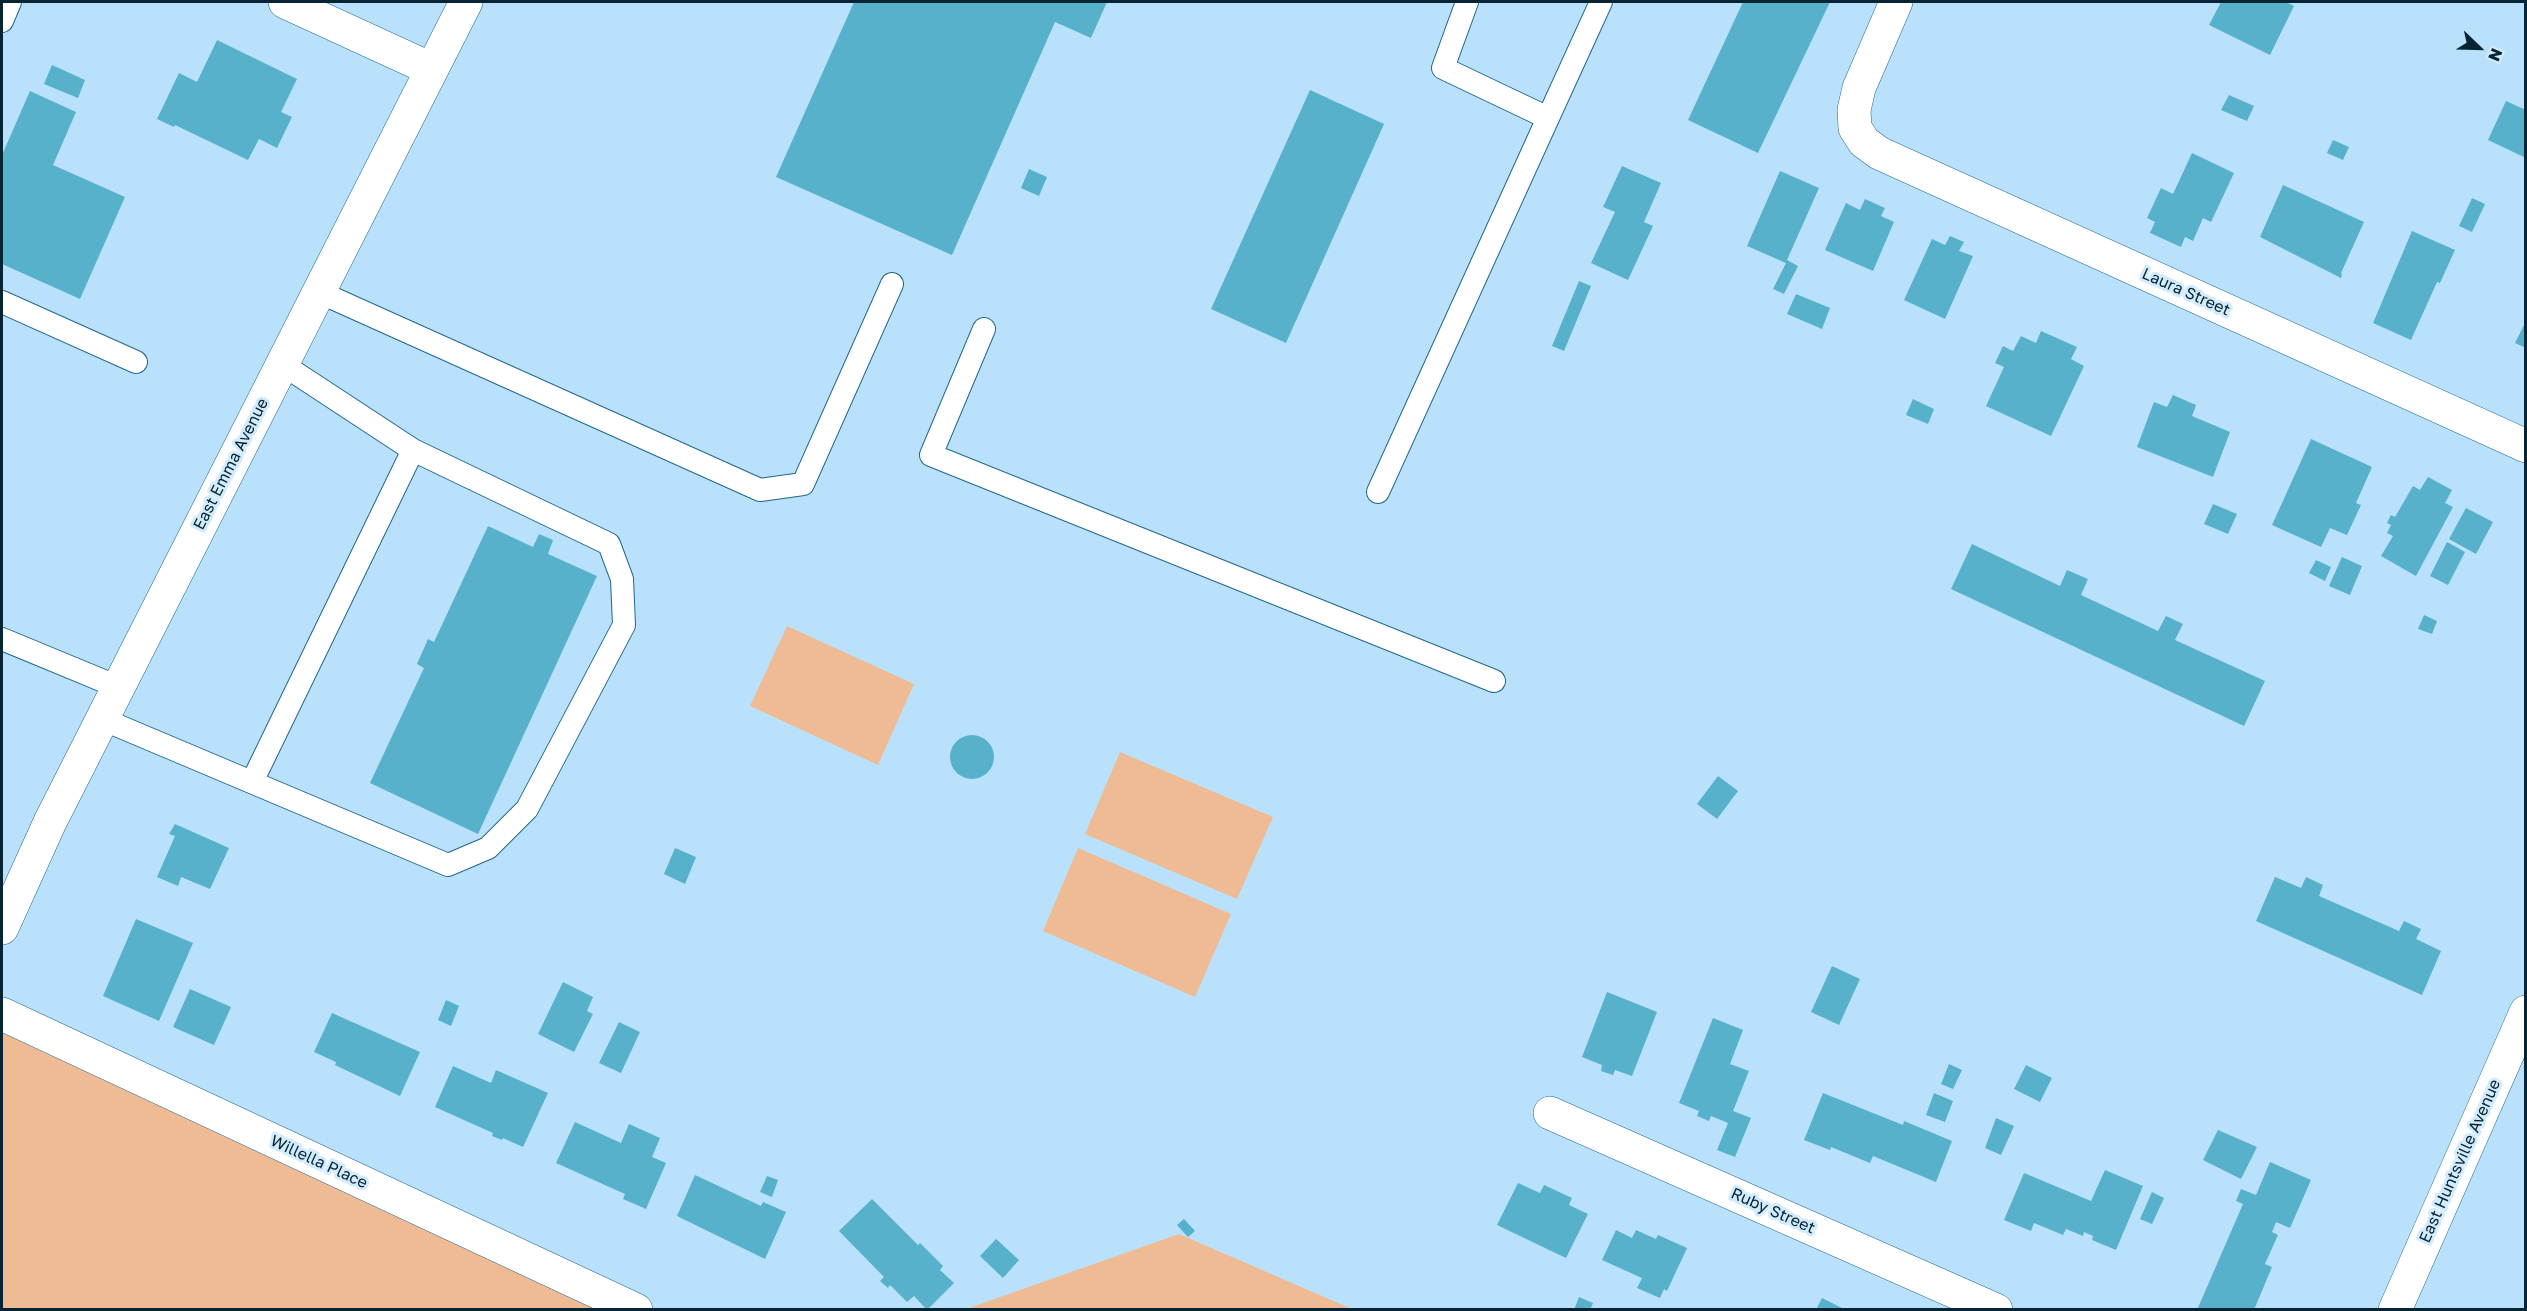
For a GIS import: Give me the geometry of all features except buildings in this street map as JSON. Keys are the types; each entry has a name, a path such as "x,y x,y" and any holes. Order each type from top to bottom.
{"street":[{"path":"285,2 431,69"},
{"name":"East Emma Avenue","path":"2,928 50,822 466,2"},
{"name":"Laura Street","path":"1896,2 1859,88 1854,110 1855,128 1864,142 1879,153 2526,446"},
{"name":"East Huntsville Avenue","path":"2396,1310 2526,1012"},
{"name":"Willella Place","path":"2,1014 636,1310"},
{"name":"Ruby Street","path":"1550,1113 1996,1310"}],"lane":[{"path":"2,21 10,2"},
{"path":"1467,2 1443,68 1548,118"},
{"path":"1378,492 1600,2"},
{"path":"319,292 760,490 803,484 892,284"},
{"path":"2,302 136,362"},
{"path":"984,329 931,455 1494,681"},
{"path":"102,719 448,865 488,848 528,809 624,625 622,579 609,544 412,450 282,364"},
{"path":"252,782 412,450"},
{"path":"2,639 118,687"}],"shaded area":[{"path":"787,626 914,684 878,765 750,706"},
{"path":"1120,752 1273,817 1237,899 1085,834"},
{"path":"1078,848 1231,914 1195,997 1043,931"},
{"path":"2,1014 636,1309 2,1309"},
{"path":"1179,1234 1352,1309 966,1309"}]}
